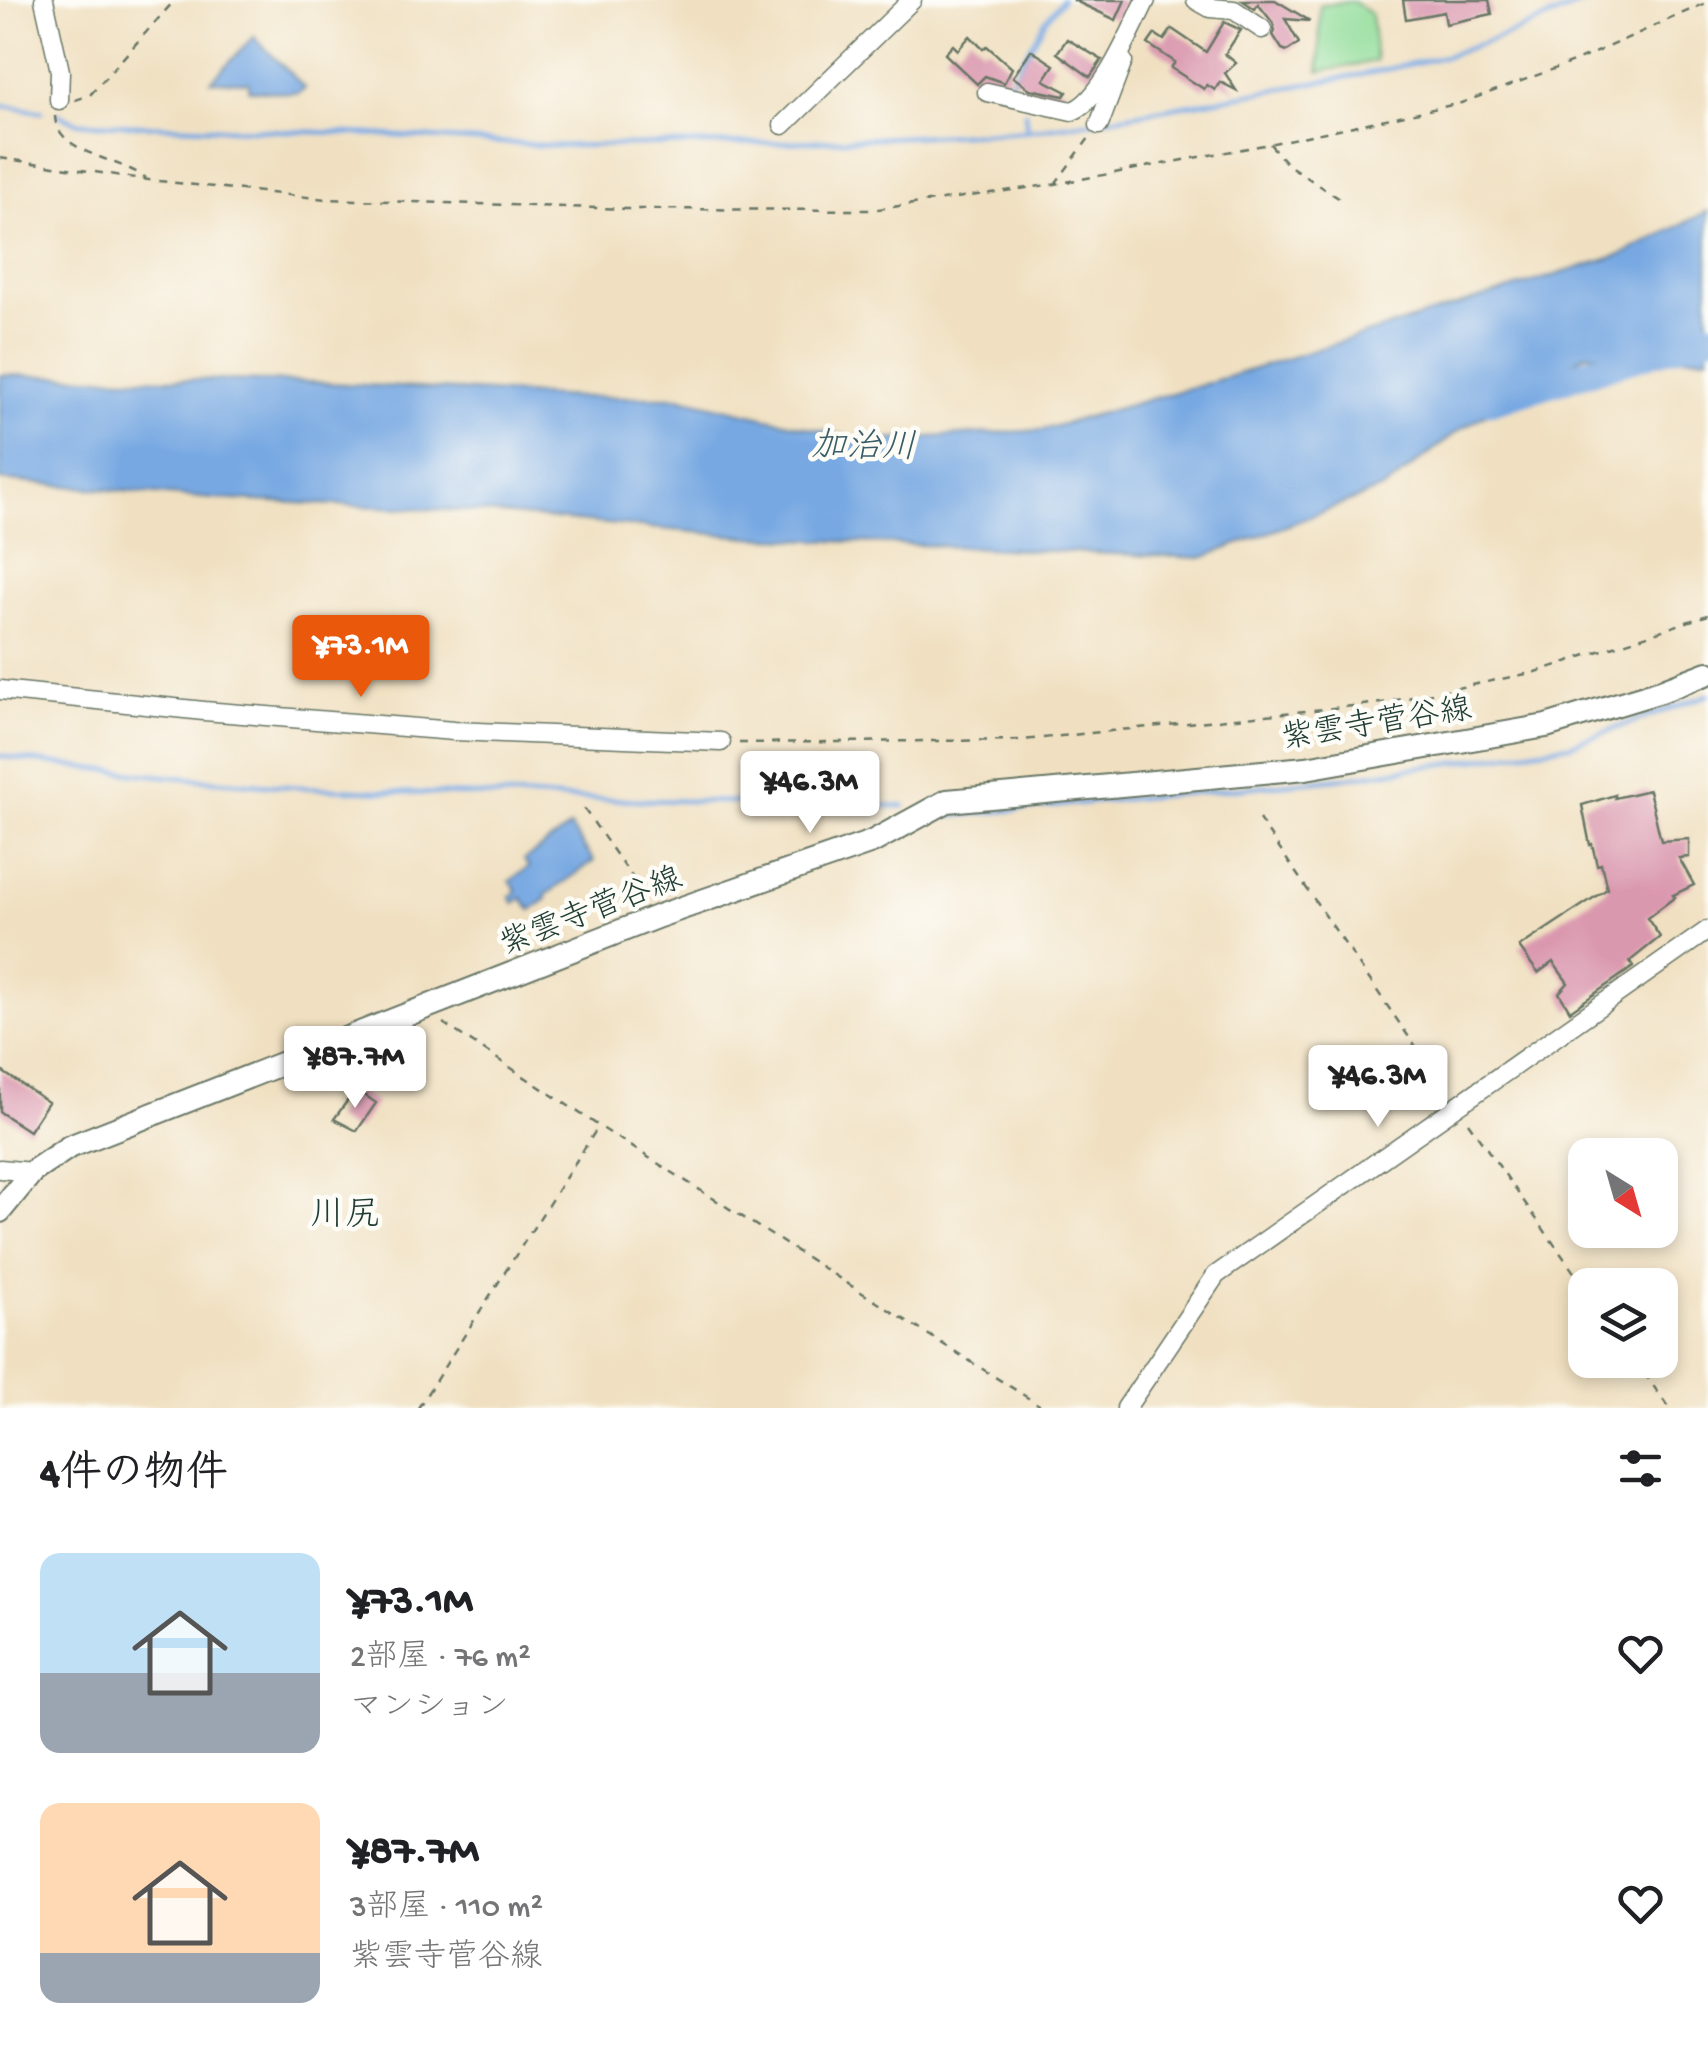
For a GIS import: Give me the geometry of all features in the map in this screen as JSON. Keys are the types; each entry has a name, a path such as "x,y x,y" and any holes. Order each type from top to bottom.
{"main road":[{"name":"紫雲寺菅谷線","path":"0,1212 32,1172 69,1147 659,916 872,842 948,801 1306,768 1546,726 1708,674"}],"street":[{"path":"44,0 60,71 57,107"},
{"path":"783,125 912,0"},
{"path":"987,92 1072,111 1082,108 1126,41 1146,0"},
{"path":"1196,0 1210,8 1234,10 1262,28"},
{"path":"1101,119 1125,58 1126,41"},
{"path":"0,690 454,731 720,742"},
{"path":"1126,1408 1216,1275 1708,930"},
{"path":"0,1170 32,1172"}],"path":[{"path":"149,180 132,166 93,154 66,140 55,124 57,107 90,95 176,0"},
{"path":"0,158 149,180 326,199 664,210 871,210 1055,184 1461,103 1576,61 1708,2"},
{"path":"1055,184 1101,119"},
{"path":"1269,144 1287,164 1343,201"},
{"path":"720,742 777,745 1023,740 1382,703 1536,672 1708,616"},
{"path":"584,809 659,916"},
{"path":"1259,819 1571,1268"},
{"path":"423,1009 598,1126 1044,1408"},
{"path":"418,1408 598,1126"},
{"path":"1648,1378 1669,1408"}],"green space":[{"path":"1353,1 1371,14 1376,61 1319,72 1320,5"}],"water":[{"path":"254,37 305,88 298,93 249,90 249,82 211,81"},
{"path":"1708,211 1708,357 1586,354 1458,431 1385,488 1202,558 749,537 467,511 213,499 0,480 0,375 309,382 576,397 678,397 866,441 1042,430 1231,376 1623,254"},
{"path":"570,827 594,861 531,910 522,898 514,903 510,897 517,891 510,881 529,867 524,860"}],"building":[{"path":"1073,0 1125,0 1116,20"},
{"path":"1242,0 1275,0 1310,21 1285,19 1299,43 1287,51 1282,49 1273,35 1273,23 1258,4 1255,9"},
{"path":"1403,0 1489,0 1492,14 1446,24 1444,12 1406,19"},
{"path":"1224,22 1241,30 1225,54 1236,63 1225,73 1236,90 1220,82 1215,90 1207,85 1204,89 1171,68 1175,62 1148,44 1155,34 1164,40 1172,29 1206,52"},
{"path":"970,36 1012,68 1004,83 985,76 977,84 945,54 953,45 958,50"},
{"path":"1067,39 1102,60 1090,77 1057,53"},
{"path":"1031,50 1054,65 1044,80 1067,92 1064,96 1030,89 1013,77"},
{"path":"1649,790 1661,841 1689,839 1689,857 1679,858 1694,885 1673,895 1647,918 1660,937 1630,961 1633,967 1570,1011 1559,993 1568,983 1553,962 1538,973 1519,947 1607,889 1601,864 1597,865 1590,845 1582,805"},
{"path":"0,1070 48,1102 29,1131 0,1112"},
{"path":"356,1089 376,1103 357,1131 334,1119"}],"waterway":[{"path":"1023,89 1007,88 1045,21 1062,0"},
{"path":"1107,119 1446,56 1591,0"},
{"path":"0,105 42,112"},
{"path":"1025,113 1027,131"},
{"path":"58,114 79,123 553,146 776,143 1023,131 1097,121"},
{"name":"加治川","path":"1491,401 1708,335"},
{"path":"940,817 1335,779 1569,745 1708,695"},
{"path":"0,756 112,771 338,789 904,806"}],"district":[{"name":"川尻","path":"345,1212"}]}
